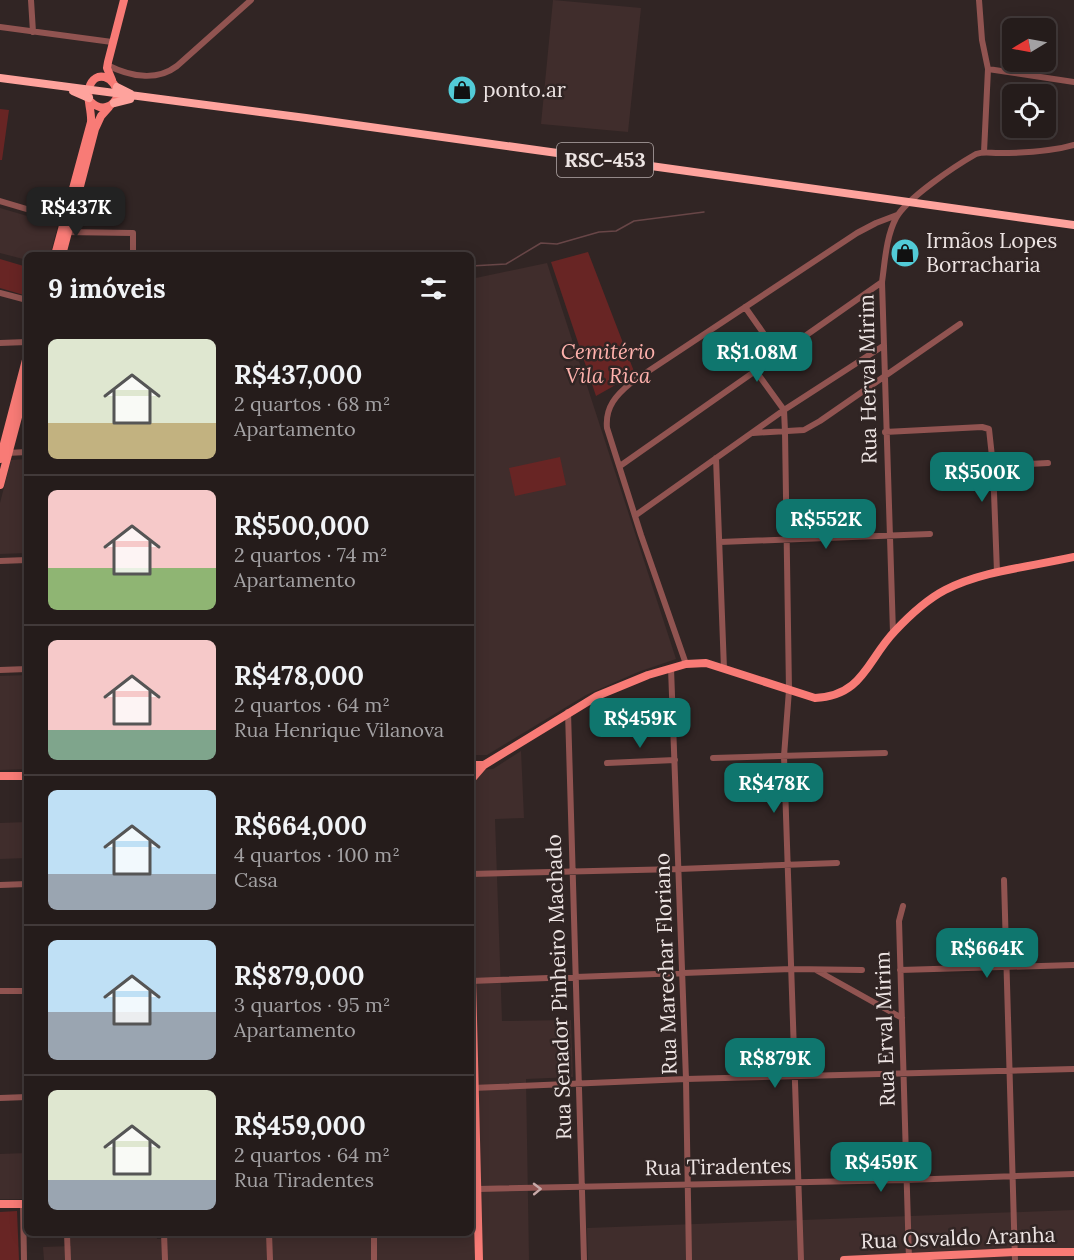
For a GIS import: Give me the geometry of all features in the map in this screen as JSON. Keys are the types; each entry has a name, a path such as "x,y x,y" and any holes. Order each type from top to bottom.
{"highway":[{"path":"0,78 62,86 89,94 136,97"},
{"path":"114,94 136,97"},
{"name":"RSC-453","path":"136,97 306,118 1074,225"}],"main road":[{"path":"56,252 95,129 114,94 107,67 124,0"},
{"path":"67,221 91,122 89,94 107,67"},
{"path":"98,78 104,77 114,94"},
{"path":"89,94 98,107 114,94"},
{"path":"62,252 63,232"},
{"path":"0,485 3,455 19,400 24,372"},
{"path":"19,400 24,389"},
{"path":"474,777 484,765 597,696 648,675 686,664 706,663 815,698 844,692 860,680 892,633 919,607 944,591 966,581 997,572 1074,558"},
{"path":"474,765 484,765"},
{"path":"0,776 24,776"},
{"path":"474,1138 479,1260"},
{"path":"0,1204 24,1204"},
{"name":"Rua Osvaldo Aranha","path":"844,1260 1015,1256 1074,1252"}],"street":[{"path":"31,0 33,32"},
{"path":"107,67 126,73 155,77 164,75 251,0"},
{"path":"979,0 982,40 988,69 984,152 1053,150 1074,145"},
{"path":"0,27 112,42"},
{"path":"988,69 1074,82"},
{"name":"Rua Herval Mirim","path":"892,633 882,282 888,244 897,215 910,202 964,161 984,152"},
{"path":"0,201 67,221"},
{"path":"686,664 607,428 606,417 609,407 618,393 632,382 858,233 897,215"},
{"path":"63,232 133,233 133,252"},
{"path":"620,466 882,282"},
{"path":"0,293 24,299"},
{"path":"745,307 778,354"},
{"path":"752,433 804,430 960,324"},
{"path":"0,343 24,342"},
{"path":"636,515 784,410 883,346"},
{"path":"755,370 784,410 789,690 784,756 801,1260"},
{"path":"885,432 982,427 989,429 993,466 997,572"},
{"path":"3,455 24,452"},
{"path":"716,458 724,669"},
{"path":"993,466 1048,463"},
{"path":"720,542 930,534"},
{"path":"0,561 24,560"},
{"name":"Rua Marechar Floriano","path":"671,668 686,1079 689,1260"},
{"path":"0,670 24,669"},
{"name":"Rua Senador Pinheiro Machado","path":"568,712 584,1260"},
{"path":"713,758 885,753"},
{"path":"607,763 675,760"},
{"path":"474,874 837,863"},
{"path":"1005,880 1015,1256"},
{"path":"0,885 24,885"},
{"name":"Rua Erval Mirim","path":"903,906 899,921 909,1258"},
{"path":"900,969 1074,965"},
{"path":"474,981 792,969 862,970"},
{"path":"815,969 902,1018"},
{"path":"0,991 24,991"},
{"path":"474,1088 686,1079 1074,1070"},
{"path":"0,1098 24,1097"},
{"name":"Rua Tiradentes","path":"475,1189 797,1183 1074,1174"},
{"path":"24,1236 24,1260"},
{"path":"67,1236 68,1260"},
{"path":"164,1236 165,1260"},
{"path":"269,1236 270,1260"},
{"path":"374,1236 374,1260"}],"shaded area":[{"path":"553,0 641,8 628,132 541,124"},
{"path":"0,208 58,225 51,252 24,252 24,259 0,253"},
{"path":"547,263 676,659 638,672 586,695 487,755 474,755 474,278"},
{"path":"24,459 24,553 0,554 0,503 11,460"},
{"path":"24,675 24,769 0,770 0,676"},
{"path":"521,751 524,818 495,819 502,1021 571,1020 573,1077 526,1079 529,1260 44,1260 43,1247 71,1246 70,1236 156,1236 157,1239 167,1239 167,1236 474,1236 474,770 493,769"},
{"path":"24,822 24,858 0,859 0,823"},
{"path":"24,1153 24,1199 0,1199 0,1154"},
{"path":"1074,1210 1074,1260 588,1260 587,1228"}],"green space":[{"path":"0,109 9,110 2,160 0,160"},
{"name":"Cemitério Vila Rica","path":"588,252 635,374 596,396 551,262"},
{"path":"0,259 24,266 24,295 0,288"},
{"path":"560,457 566,485 515,496 509,468"},
{"path":"17,1211 19,1260 0,1260 0,1212"}],"waterway":[{"path":"474,266 506,264 541,243 557,244 599,232 616,231 634,221 704,212"}],"place":[{"name":"ponto.ar","path":"462,90"},
{"name":"Irmãos Lopes Borracharia","path":"905,253"}]}
